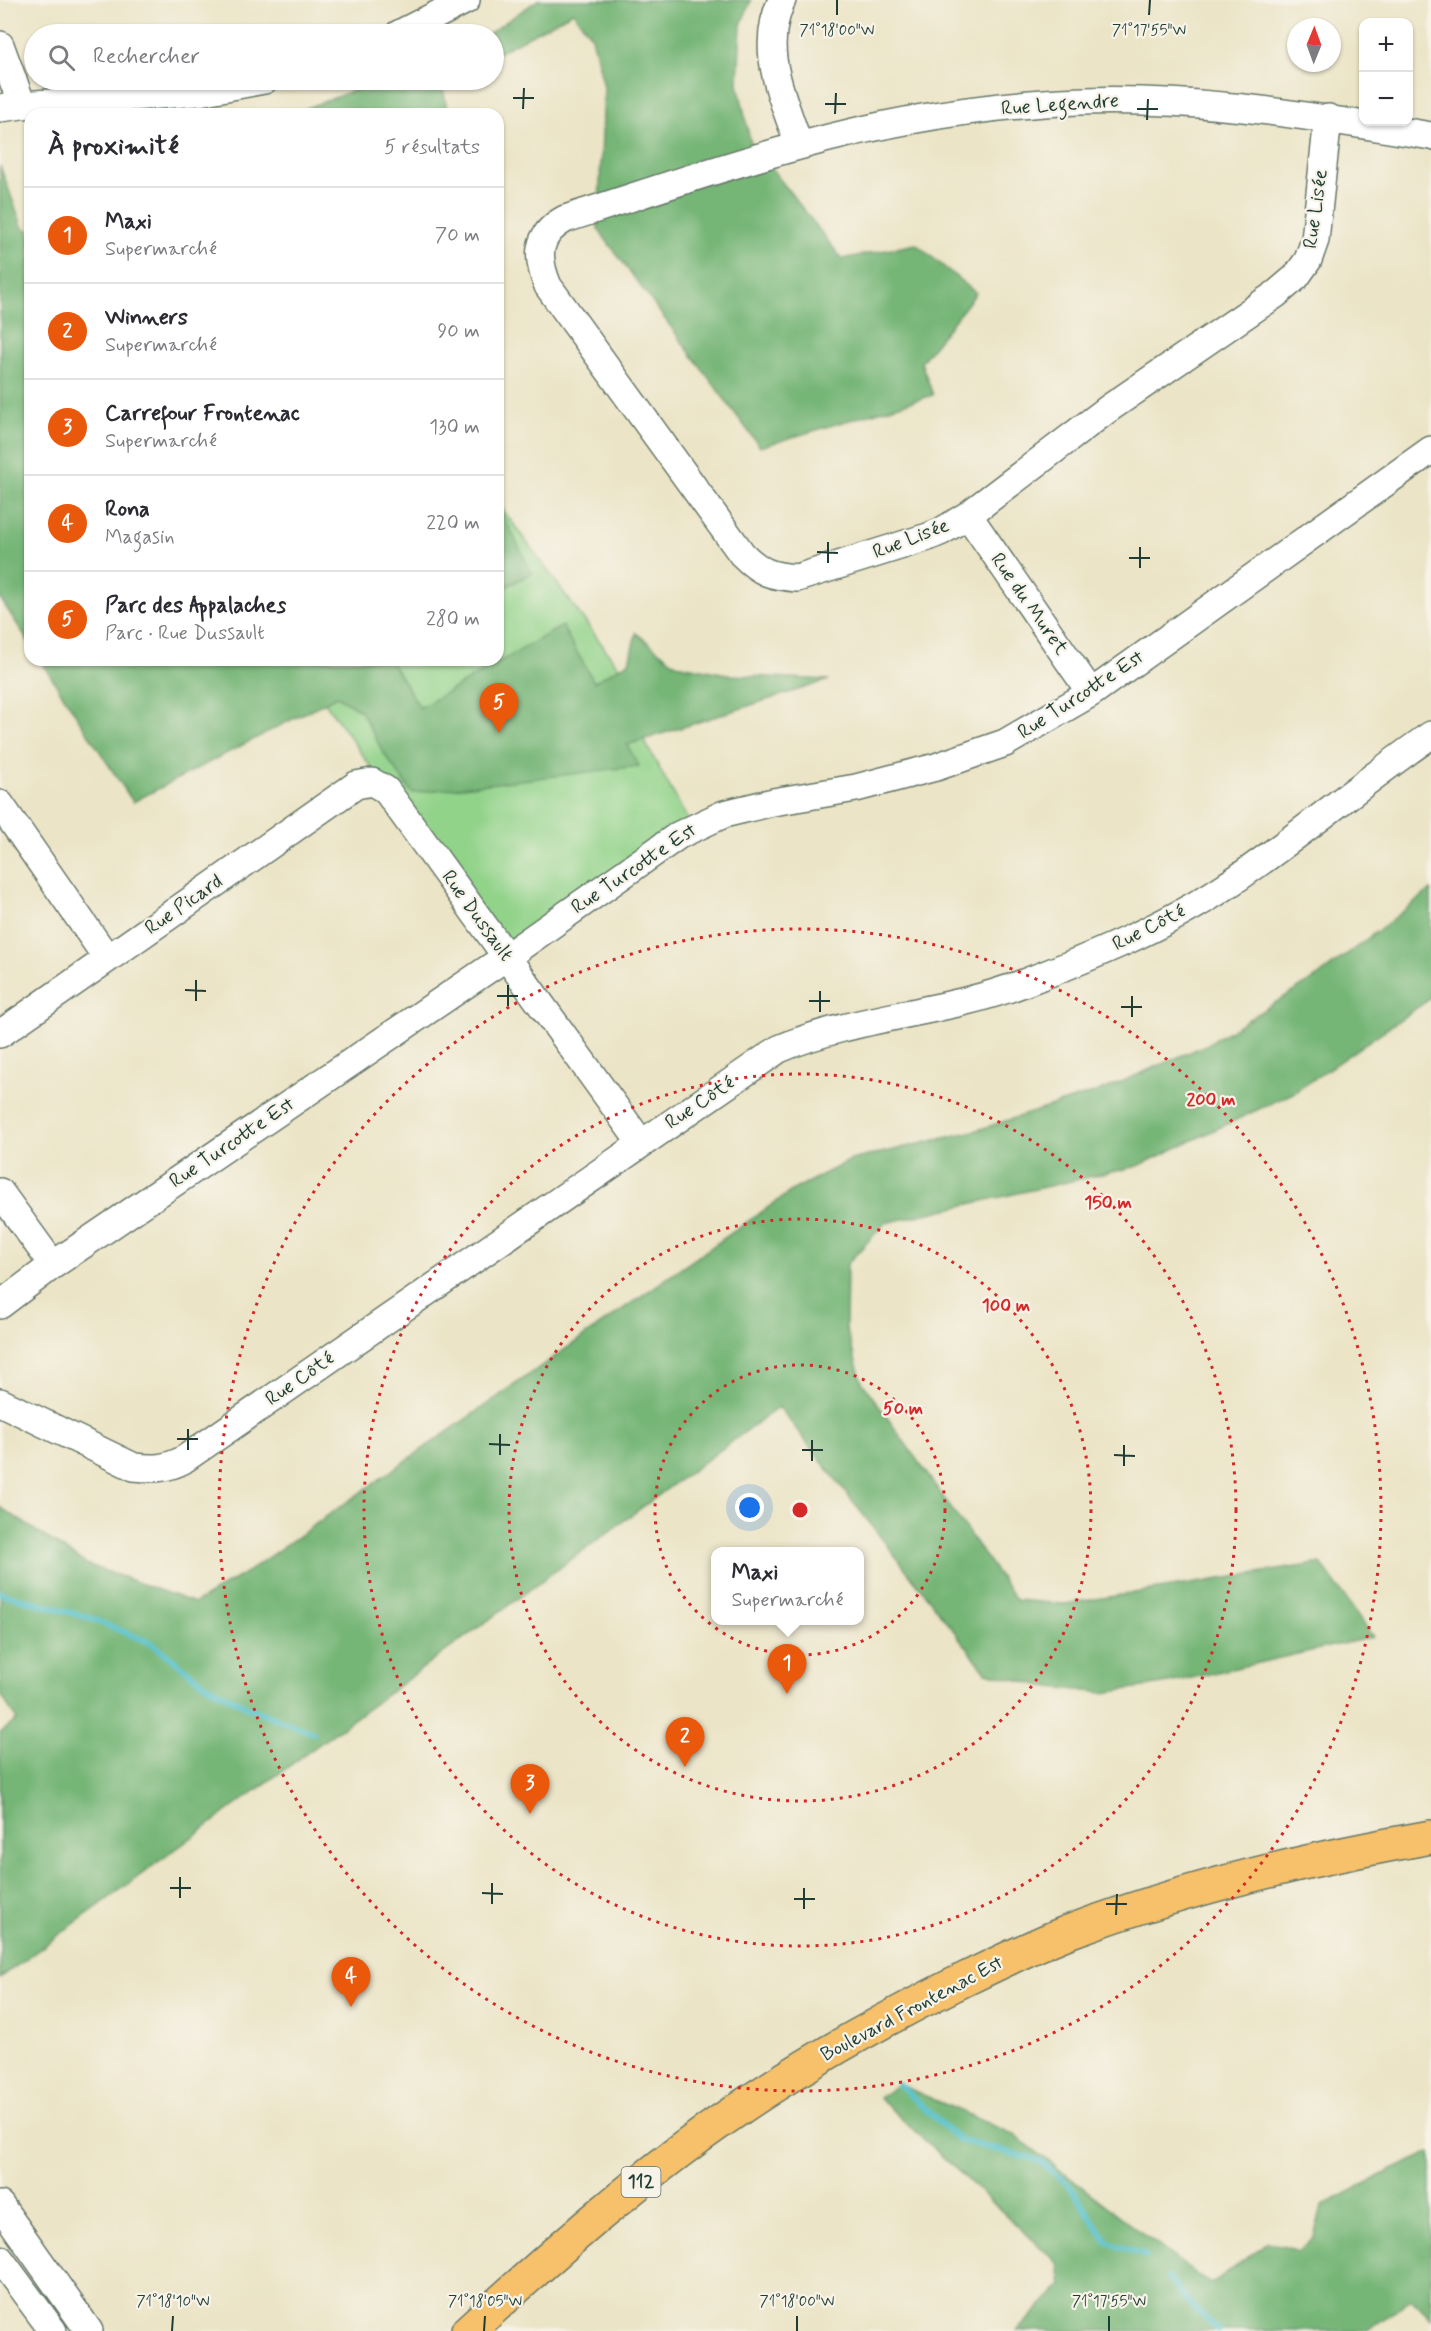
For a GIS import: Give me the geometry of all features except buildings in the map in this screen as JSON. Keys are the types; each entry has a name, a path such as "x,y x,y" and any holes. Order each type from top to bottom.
{"main road":[{"name":"Boulevard Frontenac Est","path":"468,2331 613,2204 720,2123 828,2052 907,2008 992,1965 1132,1909 1321,1857 1431,1837"}],"street":[{"path":"419,24 466,0"},
{"path":"782,0 776,14 771,40 772,62 799,146"},
{"path":"0,45 11,107 210,90"},
{"name":"Rue Legendre","path":"542,242 544,235 551,227 565,219 799,146 898,122 1043,103 1113,100 1182,102 1328,118 1431,136"},
{"name":"Rue Lisée","path":"542,242 541,261 548,286 742,554 756,568 775,577 797,578 928,537 968,515 1108,409 1296,278 1308,260 1315,240 1328,118"},
{"name":"Rue Turcotte Est","path":"0,1305 53,1265 506,957 679,835 724,814 773,802 856,788 936,767 1005,743 1090,693 1431,450"},
{"name":"Rue du Muret","path":"968,515 1090,693"},
{"name":"Rue Côté","path":"0,1402 135,1467 154,1469 170,1467 780,1049 823,1033 971,1000 1018,985 1155,927 1225,887 1394,760 1431,735"},
{"name":"Rue Dussault","path":"372,782 386,790 641,1143"},
{"name":"Rue Picard","path":"0,1034 356,785 372,782"},
{"path":"0,804 107,958"},
{"path":"0,1192 53,1265"},
{"path":"0,2205 89,2331"},
{"path":"0,2259 48,2329 72,2304"}],"green space":[{"path":"538,0 751,0 741,25 738,83 750,141 842,259 916,244 976,293 921,362 933,395 760,447 598,229 604,87 592,37 573,12 504,50 503,24"},
{"path":"355,90 443,90 447,108 307,108"},
{"path":"0,166 24,228 24,635 0,598"},
{"path":"504,511 664,729 642,737 693,829 506,957 299,666 504,666"},
{"path":"504,517 532,573 504,588"},
{"path":"562,626 594,682 629,662 636,633 676,664 732,675 829,680 627,745 639,766 412,793 383,752 361,711 337,696 133,802 44,666 394,666 420,708 493,666 504,666 504,659"},
{"path":"1431,890 1431,998 1295,1092 1138,1166 885,1223 847,1264 846,1329 862,1382 1016,1600 1065,1604 1321,1563 1373,1637 1169,1683 1103,1693 1043,1686 986,1672 779,1407 0,1978 0,1733 17,1720 0,1693 0,1507 86,1564 195,1603 247,1572 793,1190 851,1160 974,1131 1105,1089 1208,1044 1317,977"},
{"path":"898,2084 1013,2134 1211,2284 1268,2242 1299,2251 1314,2237 1322,2206 1431,2152 1431,2319 1411,2299 1367,2331 1017,2331 1062,2285 1059,2264 879,2098"}],"waterway":[{"path":"0,1593 87,1617 151,1643 205,1684 247,1707 313,1733"},
{"path":"898,2084 959,2140 1040,2161 1070,2186 1107,2242 1146,2256"},
{"path":"1169,2278 1185,2299 1219,2331"}],"place":[{"name":"Parc des Appalaches","path":"499,733"},
{"name":"Maxi","path":"787,1694"},
{"name":"Winners","path":"685,1767"},
{"name":"Carrefour Frontenac","path":"530,1814"},
{"name":"Rona","path":"351,2007"}]}
